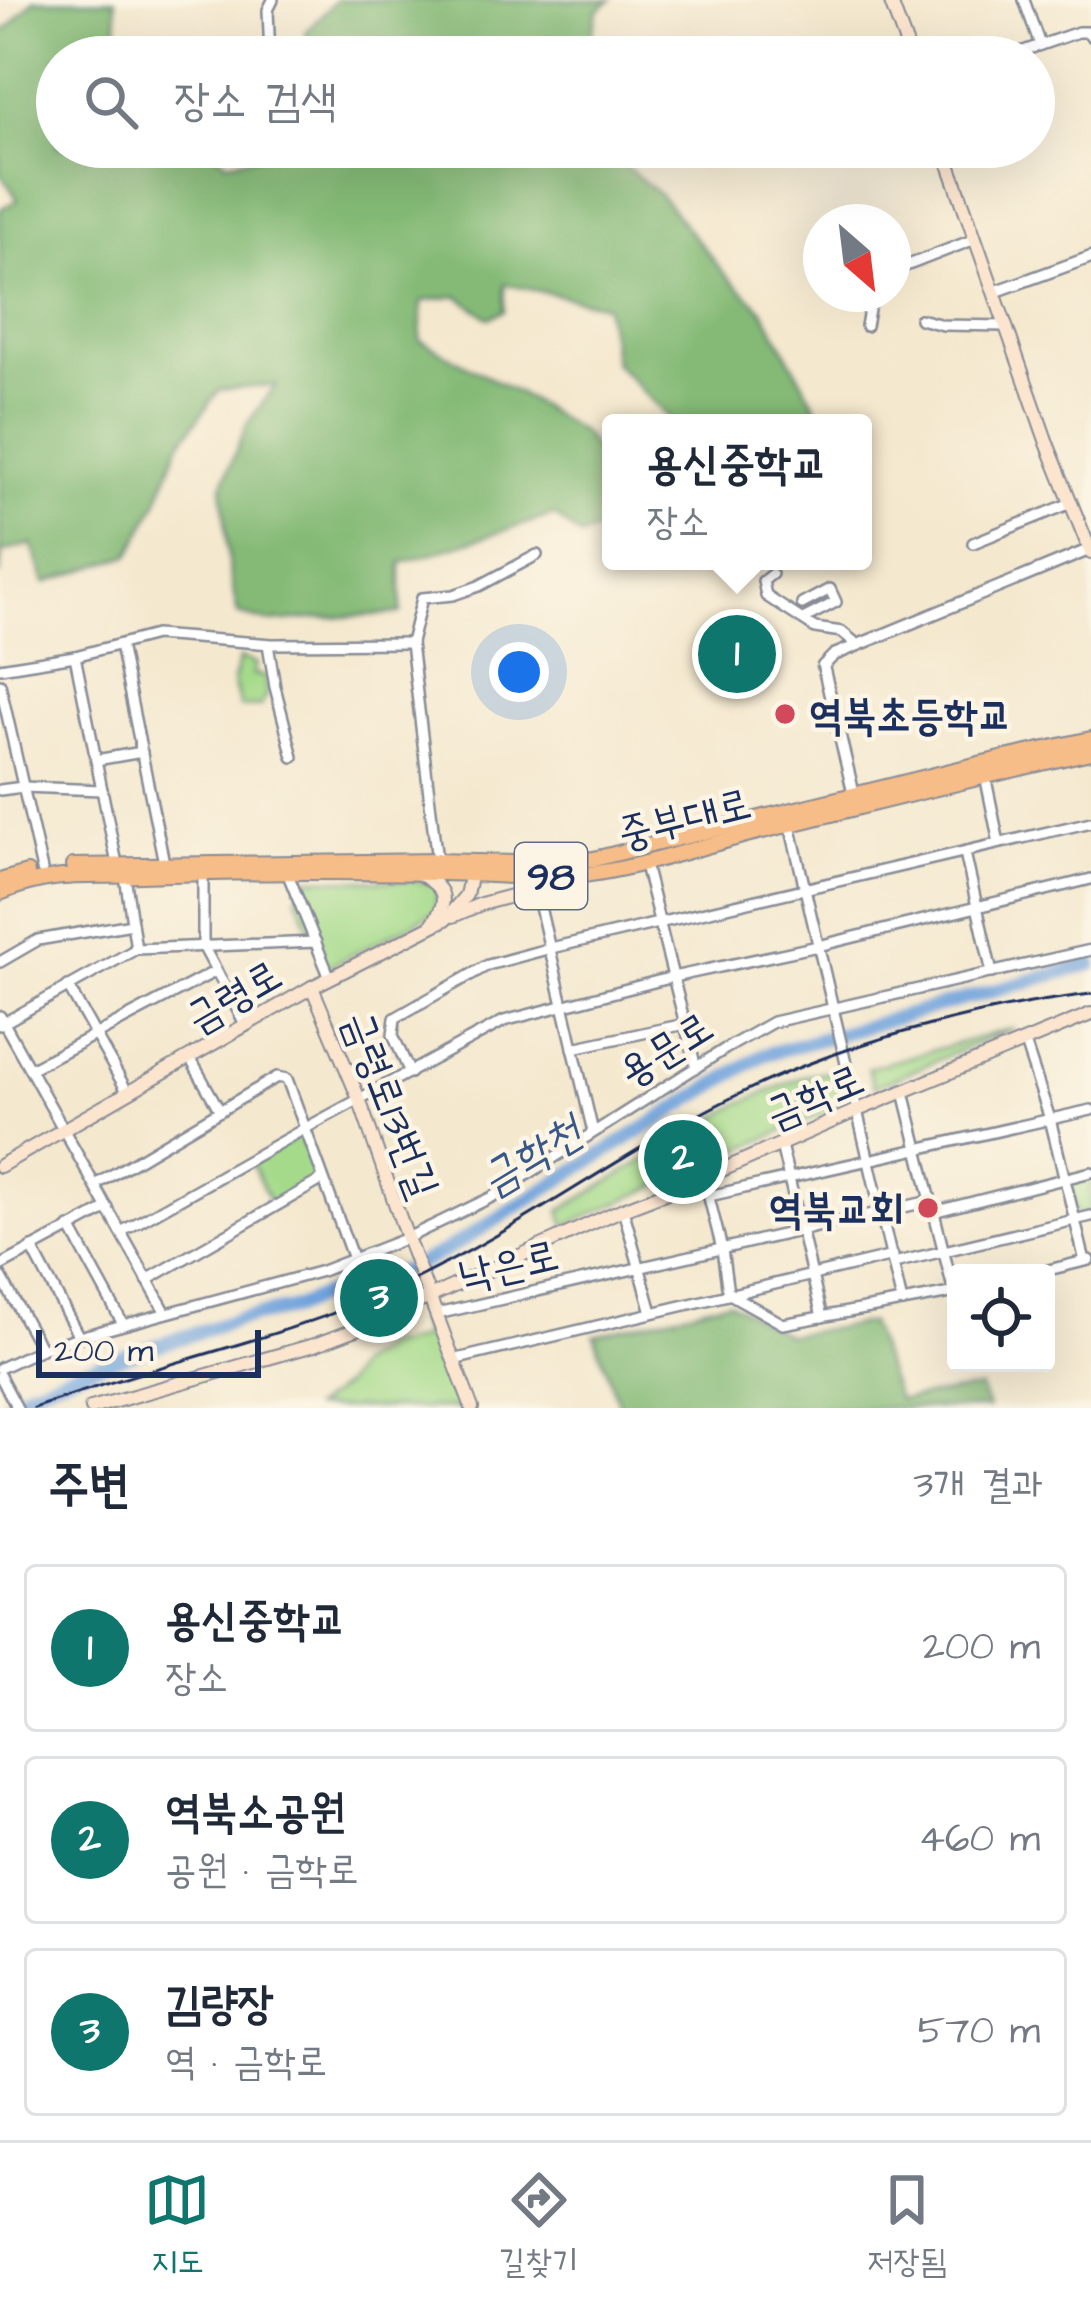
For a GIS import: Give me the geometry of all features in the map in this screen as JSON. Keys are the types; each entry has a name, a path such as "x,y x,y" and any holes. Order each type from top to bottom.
{"main road":[{"path":"890,0 903,36"},
{"path":"950,168 1091,551"},
{"name":"중부대로","path":"0,881 42,870 419,873 594,859 1091,739"},
{"name":"중부대로","path":"0,893 47,877 164,863 437,861 531,878 598,873 1091,752"},
{"path":"446,919 466,895 472,868"},
{"path":"419,873 436,883 444,896 442,910 430,927"},
{"name":"금령로","path":"0,1166 313,987 446,919 481,904 598,873"},
{"name":"금령로13번길","path":"313,987 431,1299"},
{"name":"금학로","path":"91,1408 314,1346 431,1299 623,1209 1091,1014"},
{"name":"낙은로","path":"431,1299 472,1408"}],"street":[{"path":"269,36 268,10 274,0"},
{"path":"1024,0 1037,36"},
{"path":"1055,40 1078,32 1089,34"},
{"path":"911,264 975,239"},
{"path":"994,292 1091,256"},
{"path":"866,326 869,312"},
{"path":"920,319 943,325 1006,326"},
{"path":"973,543 1071,503"},
{"path":"854,795 823,665 834,655 1091,551"},
{"path":"437,861 411,643 422,598 479,586 537,555"},
{"path":"772,574 763,580 766,596 815,628 842,632 858,645"},
{"path":"802,604 833,586 836,602 803,619"},
{"path":"0,668 75,656 155,635 268,644 411,643"},
{"path":"268,644 293,758"},
{"path":"120,645 164,863"},
{"path":"75,656 136,949"},
{"path":"0,684 4,725 42,870"},
{"path":"96,760 142,752"},
{"path":"985,775 1000,843"},
{"path":"0,790 102,790"},
{"path":"410,1073 393,1035 395,1018 488,965 1091,822"},
{"path":"790,825 902,1302"},
{"path":"964,853 992,974"},
{"path":"644,861 696,1068"},
{"path":"286,872 331,978"},
{"path":"203,874 202,946 246,1026"},
{"path":"121,1232 505,1021 1091,879"},
{"path":"536,890 593,1132"},
{"path":"0,962 38,940 132,925"},
{"path":"166,1313 1,1021 136,949 316,942"},
{"name":"용문로","path":"0,1374 40,1349 79,1336 322,1271 408,1241 492,1197 773,1022 1091,950"},
{"path":"30,1069 216,971"},
{"path":"68,986 128,1094"},
{"path":"573,1048 685,1024"},
{"path":"1025,1043 1088,1261 1055,1269"},
{"path":"190,1058 220,1111"},
{"path":"95,1185 278,1077 287,1079 353,1259"},
{"path":"904,1092 947,1265"},
{"path":"709,1196 1091,1110"},
{"path":"781,1145 822,1317"},
{"name":"낙은로","path":"437,1314 882,1213 999,1196 1091,1172"},
{"path":"704,1178 728,1293 783,1324 947,1294"},
{"path":"147,1280 323,1179"},
{"path":"0,1266 108,1208"},
{"path":"623,1209 652,1312"},
{"name":"낙은로","path":"453,1360 812,1274 943,1252 1091,1216"},
{"path":"70,1227 122,1324"},
{"path":"32,1248 79,1336"},
{"path":"0,1275 40,1349"},
{"path":"0,1374 17,1408"}],"green space":[{"path":"34,0 115,0 118,36 36,36 36,168 628,168 659,194 724,273 763,310 820,414 665,414 615,363 605,305 505,284 504,311 489,318 458,296 422,301 420,340 583,433 602,459 602,529 581,537 554,515 401,563 401,613 268,622 238,614 222,486 247,424 276,385 219,390 179,445 130,555 45,583 32,544 2,552 0,577 0,209 18,200 0,172 0,30 5,31"},
{"path":"336,0 611,0 598,10 591,36 306,36"},
{"path":"240,658 256,664 253,674 267,677 265,687 269,688 261,706 240,707 233,680"},
{"path":"309,878 427,882 437,888 437,911 326,968 297,897"},
{"path":"1014,1028 874,1087 868,1068"},
{"path":"829,1072 838,1079 842,1096 838,1107 565,1226 560,1211 741,1103 805,1076"},
{"path":"301,1134 317,1178 271,1204 251,1163"},
{"path":"1091,1176 1091,1212 1077,1216 1068,1182"},
{"path":"728,1301 787,1335 869,1323 898,1400 980,1388 988,1408 620,1408 594,1335"},
{"path":"429,1315 460,1408 313,1408 343,1386 358,1364 387,1345 424,1337 418,1319"}],"waterway":[{"name":"금학천","path":"5,1408 28,1391 78,1371 239,1319 292,1309 409,1269 763,1055 1091,964"}],"tram line":[{"path":"34,1408 267,1336 404,1284 488,1240 693,1118 818,1060 955,1019 1091,994"}],"place":[{"name":"용신중학교","path":"737,654"},
{"name":"역북초등학교","path":"785,714"},
{"name":"역북소공원","path":"683,1159"},
{"name":"역북교회","path":"928,1208"},
{"name":"김량장","path":"379,1298"}]}
